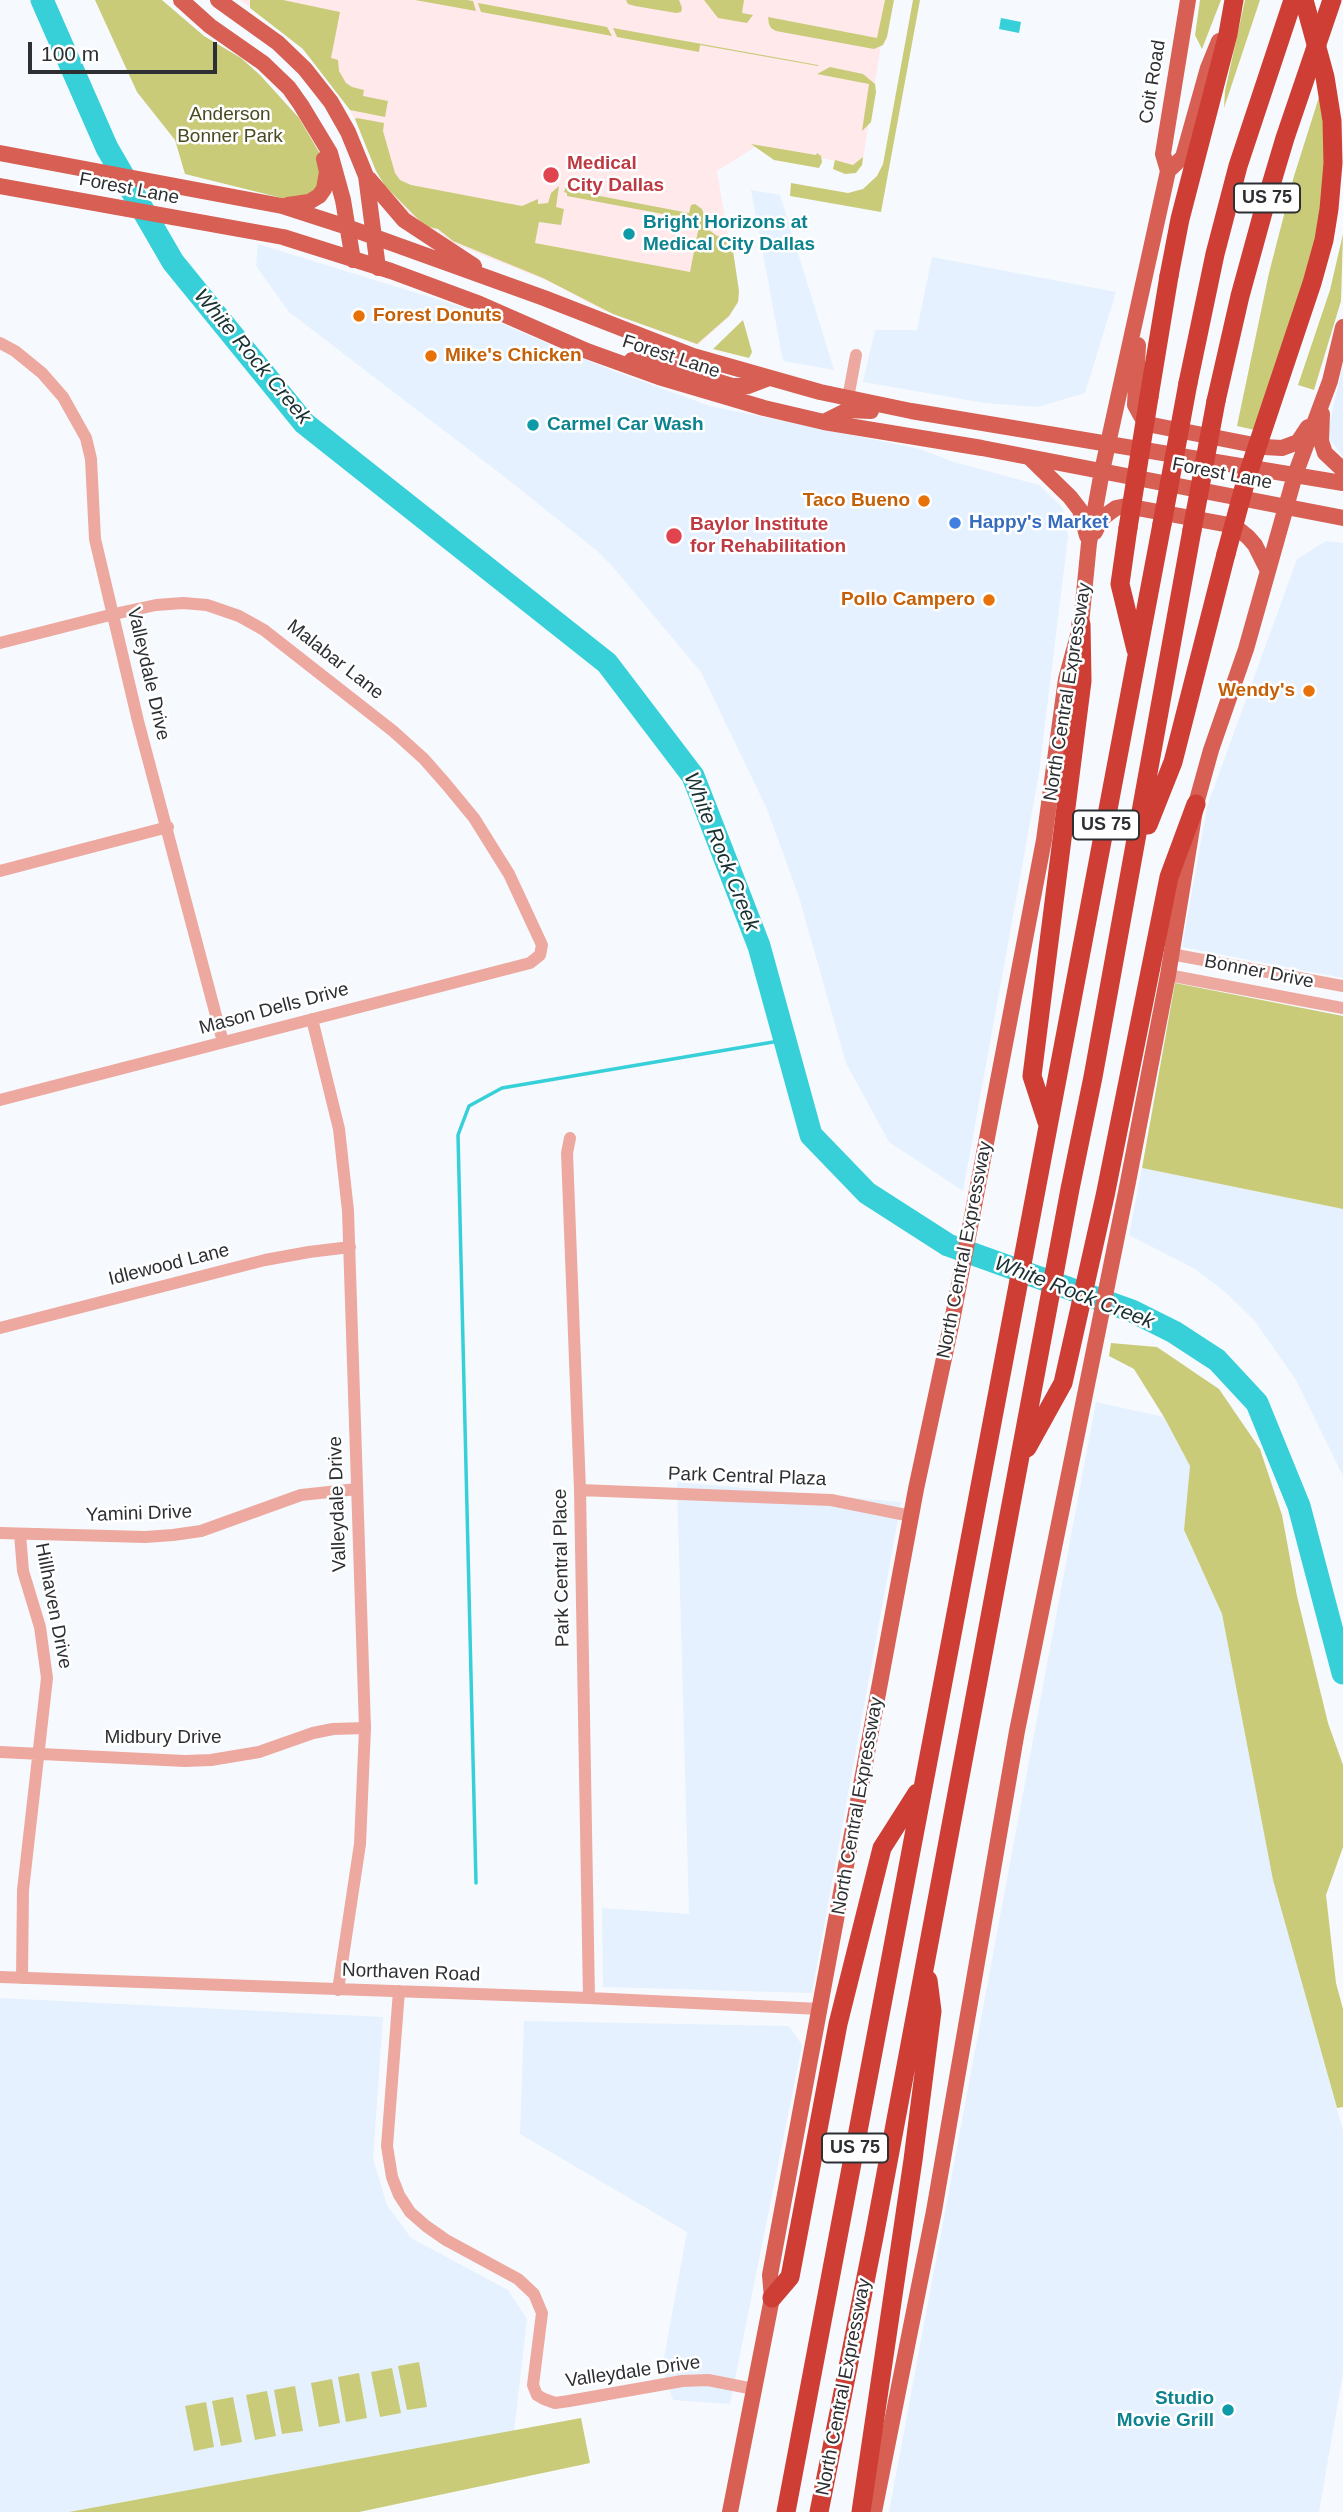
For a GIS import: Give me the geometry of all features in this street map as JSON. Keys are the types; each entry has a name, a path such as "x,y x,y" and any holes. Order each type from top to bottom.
{"highway":[{"path":"1138,659 1120,584 1128,527 1180,219 1235,0"},
{"name":"North Central Expressway","path":"786,2512 1188,383 1215,254 1238,166 1254,111 1293,0"},
{"path":"1133,865 1173,762 1246,480 1324,240 1333,163 1332,121 1325,77 1304,0"},
{"name":"North Central Expressway","path":"819,2512 926,1962 1133,865 1216,401 1240,296 1265,205 1332,0"},
{"path":"1048,1126 1032,1076 1082,681 1080,624"},
{"path":"1018,1465 1063,1383 1105,1196 1169,877 1196,804"},
{"path":"772,2298 790,2277 838,2024 882,1848 924,1783"},
{"path":"861,2512 932,2011 926,1962"}],"main road":[{"path":"181,0 210,26 262,63 289,89 312,120 330,153 343,200 353,260"},
{"name":"Coit Road","path":"1168,171 1163,154 1188,0"},
{"name":"North Central Expressway","path":"730,2512 772,2298 770,2275 911,1516 952,1321 1045,830 1066,679 1080,624 1089,543 1102,471 1168,171 1182,157 1208,68 1235,0"},
{"path":"210,26 221,3 278,43 331,102 348,132 366,176 378,268"},
{"path":"282,206 309,202 324,189 327,172 312,120"},
{"name":"Forest Lane","path":"0,153 282,206 375,237 693,356 820,392 911,411 1343,483"},
{"path":"366,176 404,220 500,283"},
{"name":"Forest Lane","path":"0,186 283,237 480,304 608,359 764,408 824,422 1102,471 1343,518"},
{"path":"1140,304 1135,405 1141,416 1152,425 1264,447 1282,448 1298,442 1304,435 1330,381 1343,327"},
{"path":"608,359 653,363 732,386 748,386 769,378"},
{"path":"820,392 824,422 848,410 911,411"},
{"path":"1324,394 1321,441 1325,453 1343,470"},
{"path":"874,2512 934,2211 1017,1731 1168,975 1196,804 1211,750 1246,649 1295,475 1324,394"},
{"path":"1031,458 1080,510 1089,543"},
{"path":"1089,543 1101,519 1108,513 1116,508 1135,506 1238,529 1255,545 1267,569"}],"street":[{"name":"Valleydale Drive","path":"0,343 43,373 63,397 86,438 91,459 95,540 138,721 223,1042"},
{"path":"848,398 856,355"},
{"name":"Malabar Lane","path":"0,643 156,605 207,605 239,616 264,630 393,731 424,759 474,818 509,874 542,940"},
{"path":"0,871 168,827"},
{"name":"Mason Dells Drive","path":"0,1100 530,963 540,956 542,940"},
{"name":"Bonner Drive","path":"1171,954 1343,986"},
{"name":"Bonner Drive","path":"1168,975 1343,1008"},
{"name":"Valleydale Drive","path":"312,1019 339,1129 350,1247 365,1728 360,1844 338,1990"},
{"name":"Park Central Place","path":"570,1138 568,1153 580,1490 589,1998"},
{"name":"Idlewood Lane","path":"0,1328 265,1260 350,1247"},
{"name":"Yamini Drive","path":"0,1533 145,1537 173,1535 201,1531 292,1498 326,1491 357,1489"},
{"name":"Park Central Plaza","path":"580,1490 831,1500 911,1516"},
{"name":"Hillhaven Drive","path":"20,1534 23,1571 40,1628 47,1678 23,1890 22,1978"},
{"name":"Midbury Drive","path":"0,1752 211,1760 259,1752 313,1733 365,1728"},
{"name":"Northaven Road","path":"0,1977 820,2009"},
{"name":"Valleydale Drive","path":"399,1991 387,2146 391,2177 410,2212 426,2226 446,2240 518,2279 534,2294 542,2313 533,2385 537,2395 555,2403 569,2402 682,2381 708,2380 754,2389"}],"shaded area":[{"name":"Medical City Dallas","path":"240,0 888,0 862,166 757,146 717,171 739,300 730,316 698,345 602,310 550,282 452,243 437,230 426,228 394,195 345,101 292,37"},
{"path":"751,190 780,195 834,370 783,361"},
{"path":"258,244 462,307 608,369 710,406 920,449 954,462 1039,485 1063,508 1068,536 1039,773 963,1191 889,1142 846,1063 799,897 767,809 701,672 596,550 289,312 256,266"},
{"path":"932,257 1116,292 1085,393 1038,407 985,403 863,382 875,330 917,330"},
{"path":"1343,364 1343,457 1327,436"},
{"path":"1326,541 1343,543 1343,978 1182,947 1207,807 1297,559"},
{"path":"1142,1168 1343,1209 1343,1476 1296,1380 1254,1320 1224,1291 1195,1269 1129,1235"},
{"path":"1096,1402 1164,1417 1190,1466 1184,1531 1222,1614 1273,1880 1343,2131 1343,2373 1319,2512 889,2512"},
{"path":"677,1482 901,1502 812,1993 603,1987 602,1908 689,1914"},
{"path":"0,1998 383,2017 373,2159 387,2205 411,2238 508,2290 527,2319 514,2431 69,2512 0,2512"},
{"path":"524,2021 789,2026 802,2045 730,2404 673,2400 662,2369 687,2232 520,2134"}],"green space":[{"name":"Anderson Bonner Park","path":"95,0 162,0 204,36 241,58 299,118 319,152 324,172 313,194 294,201 185,174 175,140 137,92"},
{"path":"250,0 283,0 340,12 331,58 338,60 339,71 346,83 364,90 363,96 388,101 385,117 350,110 303,49 250,8"},
{"path":"415,0 473,1 476,11"},
{"path":"626,0 679,0 682,8 681,12 676,13 635,6 628,4"},
{"path":"704,0 744,0 742,13 753,15 747,23 718,18"},
{"path":"885,0 894,0 887,37 883,45 874,49 776,31 769,24 768,17 877,38"},
{"path":"913,0 920,0 881,212 790,196 791,183 848,193 863,189 877,176 883,164"},
{"path":"1200,0 1221,0 1202,49 1195,35"},
{"path":"1245,0 1260,0 1224,108 1225,91"},
{"path":"478,3 607,27 612,36 481,12"},
{"path":"613,28 818,66 700,45 699,52 617,37"},
{"path":"830,67 863,74 875,84 871,122 862,131 869,84 817,74"},
{"path":"1320,94 1326,157 1320,225 1308,275 1255,430 1237,426 1269,273 1294,176"},
{"path":"355,119 384,123 383,131 395,173 400,180 411,185 522,206 538,199 538,204 548,203 551,193 559,186 556,207 564,209 561,225 539,222 535,243 690,272 700,221 567,196 564,192 568,182 568,190 689,213 691,205 695,204 702,209 709,230 732,244 739,291 738,302 729,316 697,344 613,314 543,278 453,241 438,229 421,222 385,186 376,171"},
{"path":"751,144 816,155 817,153 822,162 819,168 774,160"},
{"path":"863,157 862,165 856,173 845,174 833,169 835,160 853,165"},
{"path":"1343,234 1341,301 1314,390 1298,385 1330,290"},
{"path":"743,320 752,352 749,358 713,349"},
{"path":"1175,983 1343,1016 1343,1209 1142,1168"},
{"path":"1111,1343 1157,1347 1219,1389 1260,1449 1282,1515 1297,1596 1328,1723 1343,1765 1343,1847 1326,1895 1336,1983 1343,2009 1343,2107 1337,2108 1273,1880 1222,1614 1184,1530 1190,1466 1134,1369 1109,1356"},
{"path":"419,2362 427,2407 407,2410 398,2366"},
{"path":"392,2368 401,2413 380,2417 371,2372"},
{"path":"359,2373 367,2418 346,2422 338,2377"},
{"path":"332,2379 340,2423 319,2427 311,2383"},
{"path":"295,2386 303,2431 282,2434 274,2390"},
{"path":"267,2391 276,2436 255,2440 246,2395"},
{"path":"233,2397 242,2442 221,2446 212,2401"},
{"path":"206,2402 214,2447 194,2451 185,2406"},
{"path":"581,2418 590,2463 359,2512 69,2512"}],"water":[{"path":"1001,18 1021,22 1019,33 999,29"}],"waterway":[{"name":"White Rock Creek","path":"42,0 107,148 173,262 304,423 607,663 693,776 759,946 811,1135 867,1193 948,1245 1132,1311 1174,1332 1217,1360 1257,1403 1299,1506 1343,1673"},
{"path":"476,1883 458,1135 469,1106 502,1088 785,1040"}],"place":[{"name":"Medical City Dallas","path":"551,175"},
{"name":"Bright Horizons at Medical City Dallas","path":"629,234"},
{"name":"Forest Donuts","path":"359,316"},
{"name":"Mike's Chicken","path":"431,356"},
{"name":"Carmel Car Wash","path":"533,425"},
{"name":"Taco Bueno","path":"924,501"},
{"name":"Happy's Market","path":"955,523"},
{"name":"Baylor Institute for Rehabilitation","path":"674,536"},
{"name":"Pollo Campero","path":"989,600"},
{"name":"Wendy's","path":"1309,691"},
{"name":"Studio Movie Grill","path":"1228,2410"}]}
